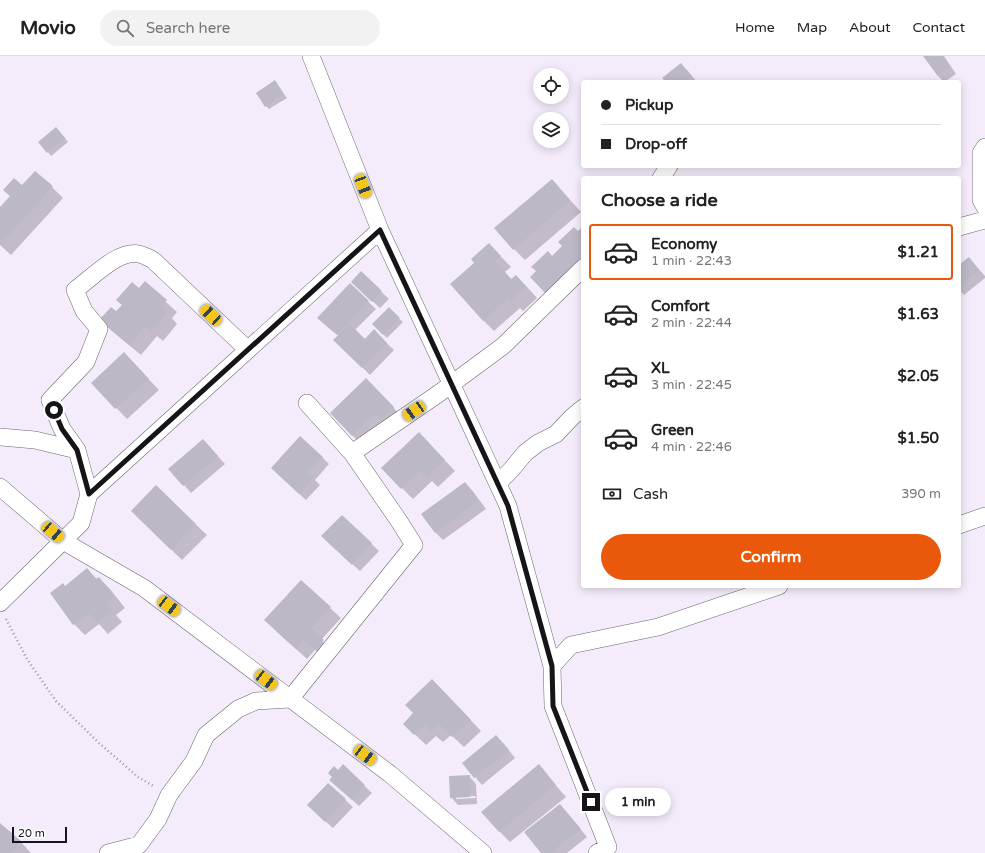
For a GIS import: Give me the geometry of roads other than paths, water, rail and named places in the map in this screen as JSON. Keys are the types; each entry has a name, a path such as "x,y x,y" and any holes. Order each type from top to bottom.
{"street":[{"path":"311,56 380,230 508,506 552,666 553,706 605,851"},
{"path":"985,147 981,153 981,200 985,207"},
{"path":"961,226 985,220"},
{"path":"89,494 380,230"},
{"path":"2,609 81,523 89,494 77,450 62,429 50,400 86,362 99,329 84,311 76,290 113,260 126,254 140,254 153,260 248,350"},
{"path":"352,453 452,384 503,346 581,270"},
{"path":"108,853 140,845 158,819 169,795 194,761 206,734 238,709 256,701 290,699 414,545 400,520 352,453 306,403"},
{"path":"498,483 525,452 538,443 556,434 581,410"},
{"path":"0,437 35,440 77,450"},
{"path":"0,487 63,541 144,588 390,774 484,853"},
{"path":"961,524 985,516"},
{"path":"552,666 571,645 658,627 773,588"}]}
